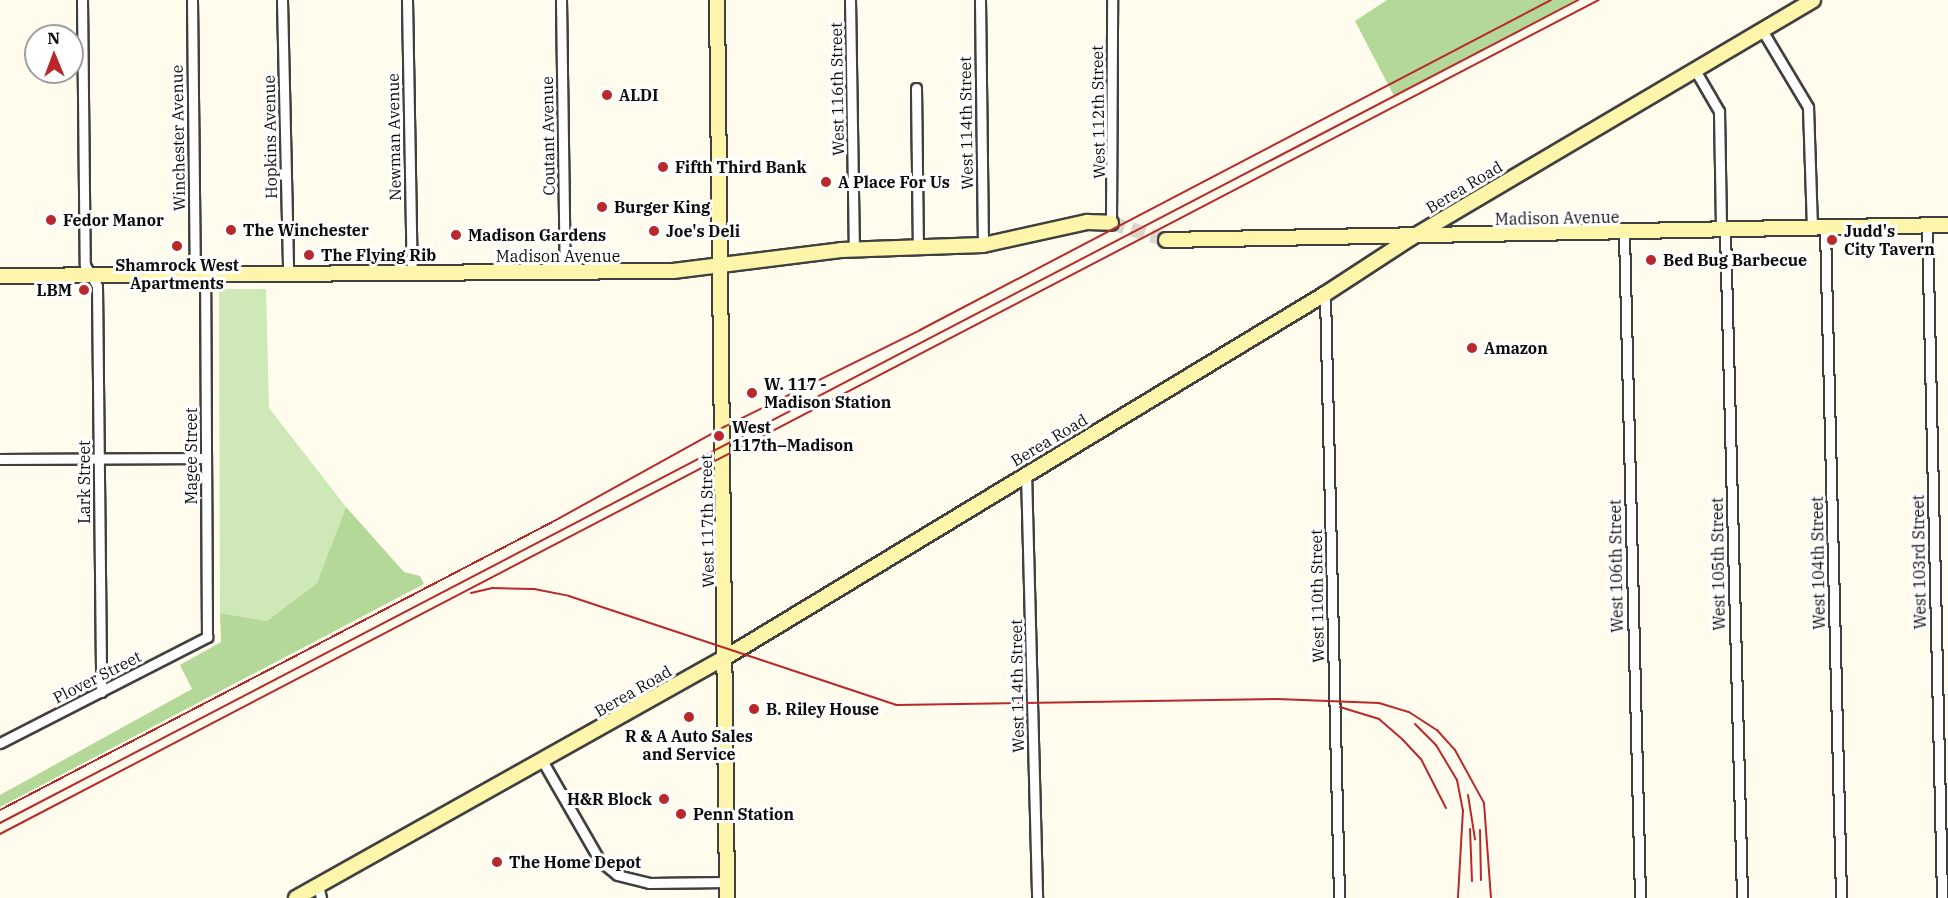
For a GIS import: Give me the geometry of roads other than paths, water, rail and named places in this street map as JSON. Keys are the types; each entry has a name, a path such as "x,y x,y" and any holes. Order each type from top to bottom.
{"main road":[{"name":"West 117th Street","path":"717,0 727,898"},
{"name":"Berea Road","path":"296,898 320,892 726,657 1026,472 1325,294 1411,238 1813,0"},
{"name":"Madison Avenue","path":"0,276 673,271 854,249 983,245 1087,222 1111,223"},
{"name":"Madison Avenue","path":"1166,240 1411,238 1948,225"}],"street":[{"name":"Lark Street","path":"81,0 85,265 97,286 101,692"},
{"name":"Winchester Avenue","path":"192,0 200,275"},
{"name":"Hopkins Avenue","path":"282,0 288,273"},
{"name":"Newman Avenue","path":"407,0 412,273"},
{"name":"Coutant Avenue","path":"561,0 564,272"},
{"name":"West 116th Street","path":"850,0 854,249"},
{"name":"West 114th Street","path":"980,0 983,245"},
{"name":"West 112th Street","path":"1111,223 1112,0"},
{"name":"West 104th Street","path":"1762,30 1808,107 1818,228 1841,898"},
{"name":"West 105th Street","path":"1695,70 1719,111 1742,898"},
{"path":"916,88 918,247"},
{"name":"West 103rd Street","path":"1927,225 1942,898"},
{"name":"West 106th Street","path":"1624,233 1640,898"},
{"name":"Magee Street","path":"200,275 206,458 207,637"},
{"name":"West 110th Street","path":"1325,294 1339,898"},
{"path":"0,459 206,458"},
{"name":"West 114th Street","path":"1026,472 1037,898"},
{"name":"Plover Street","path":"0,743 207,637"},
{"path":"543,762 600,861 617,875 649,883 727,882"}],"tunnel":[{"path":"1111,223 1166,240"}],"railway":[{"path":"0,810 558,519 724,427 920,330 1551,0"},
{"path":"0,823 1578,0"},
{"path":"0,834 1599,0"},
{"path":"471,593 492,588 534,589 569,596 896,705 1277,699 1379,703 1409,712 1437,730 1455,750 1484,803 1491,898"},
{"path":"1340,707 1379,719 1403,740 1421,759 1446,808"},
{"path":"1415,724 1436,745 1457,780 1463,810 1458,898"},
{"path":"1468,795 1475,839"},
{"path":"1470,829 1472,881"},
{"path":"1480,830 1481,880"}],"place":[{"name":"ALDI","path":"607,95"},
{"name":"Fifth Third Bank","path":"663,167"},
{"name":"A Place For Us","path":"826,182"},
{"name":"Burger King","path":"602,207"},
{"name":"Fedor Manor","path":"51,220"},
{"name":"The Winchester","path":"231,230"},
{"name":"Joe's Deli","path":"654,231"},
{"name":"Madison Gardens","path":"456,235"},
{"name":"Judd's City Tavern","path":"1832,240"},
{"name":"Shamrock West Apartments","path":"177,246"},
{"name":"The Flying Rib","path":"309,255"},
{"name":"Bed Bug Barbecue","path":"1651,260"},
{"name":"LBM","path":"84,290"},
{"name":"Amazon","path":"1472,348"},
{"name":"W. 117 - Madison Station","path":"752,393"},
{"name":"West 117th–Madison","path":"719,436"},
{"name":"B. Riley House","path":"754,709"},
{"name":"R & A Auto Sales and Service","path":"689,717"},
{"name":"H&R Block","path":"664,799"},
{"name":"Penn Station","path":"681,814"},
{"name":"The Home Depot","path":"497,862"}]}
